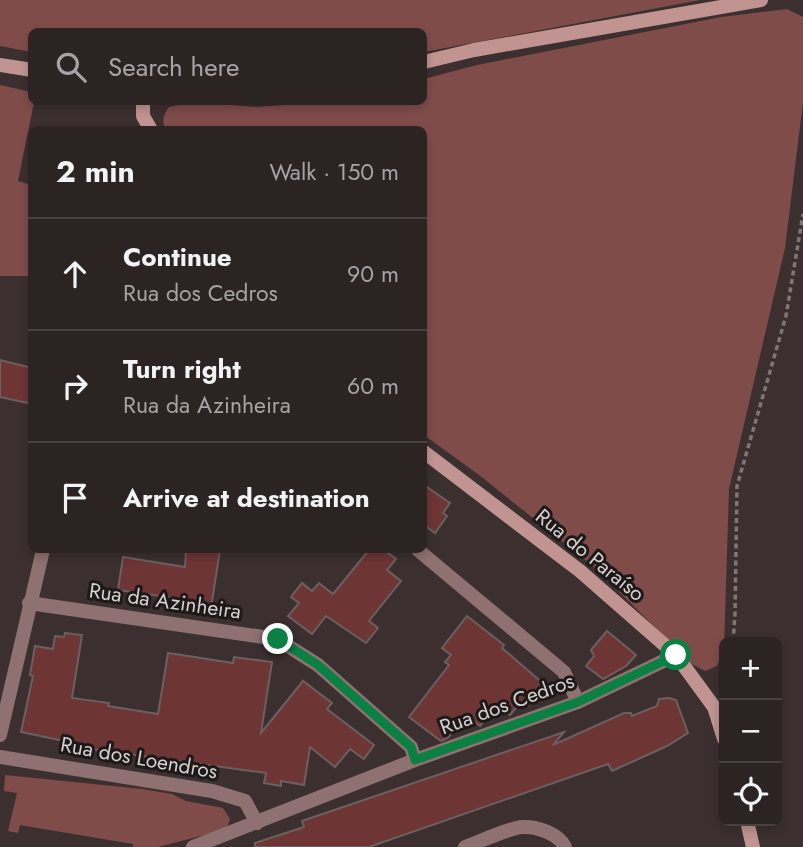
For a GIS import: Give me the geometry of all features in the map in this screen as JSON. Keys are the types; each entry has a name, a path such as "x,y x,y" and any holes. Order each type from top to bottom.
{"street":[{"path":"427,61 474,50 761,0"},
{"path":"0,65 28,70"},
{"path":"143,105 143,116 149,126"},
{"name":"Rua do Paraíso","path":"427,454 580,570 676,655 714,707 719,723"},
{"path":"0,735 42,553"},
{"path":"422,553 564,672 578,702"},
{"name":"Rua da Azinheira","path":"29,603 278,639 318,665 411,747 415,760"},
{"name":"Rua dos Cedros","path":"193,847 415,760 578,702 676,655"},
{"name":"Rua dos Loendros","path":"0,757 212,791 245,801 257,823"},
{"path":"748,826 753,847"},
{"path":"465,847 522,827 547,831 564,843 565,847"}],"path":[{"path":"733,637 737,486 786,316 803,214"}],"shaded area":[{"path":"0,0 700,0 427,51 427,28 28,28 28,51 0,46"},
{"path":"787,9 803,17 803,102 785,248 729,489 724,637 719,637 717,666 705,671 692,664 593,566 427,437 427,126 164,126 165,113 169,107 178,105 427,105 427,78 477,65 721,17"},
{"path":"0,85 28,91 28,105 33,105 18,181 28,184 28,276 0,276"},
{"path":"5,775 172,794 186,801 223,808 230,819 228,825 220,831 158,847 133,847 133,844 20,825 18,833 8,831 17,793 4,791"}],"building":[{"path":"0,360 28,367 28,403 0,397"},
{"path":"427,487 450,503 443,513 447,516 435,533 427,527"},
{"path":"186,553 220,553 211,608 180,604 181,599 118,590 123,557 185,567"},
{"path":"367,553 388,553 396,559 387,570 401,581 369,621 378,628 366,643 326,616 312,634 288,616 299,603 291,597 302,583 312,591 319,583 333,594"},
{"path":"467,616 504,645 502,648 546,686 528,706 520,703 510,715 496,704 480,726 466,715 448,738 441,741 409,717 449,665 445,662 451,655 442,648"},
{"path":"607,631 636,655 626,666 603,679 586,666 594,656 591,650"},
{"path":"65,633 82,635 72,698 158,714 168,653 233,663 234,657 272,662 261,733 303,681 332,703 327,709 374,745 364,759 350,749 335,767 310,747 304,785 281,781 281,786 264,783 266,773 68,746 69,742 21,732 33,676 30,675 35,646 53,649 55,636 64,637"},
{"path":"659,699 676,700 688,733 667,746 612,771 608,764 369,847 255,847 255,843 304,827 302,821 564,732 553,745 624,713 631,713 632,716 657,706"}],"route":[{"path":"278,639 318,665 411,747 415,760 578,702 676,655"}]}
